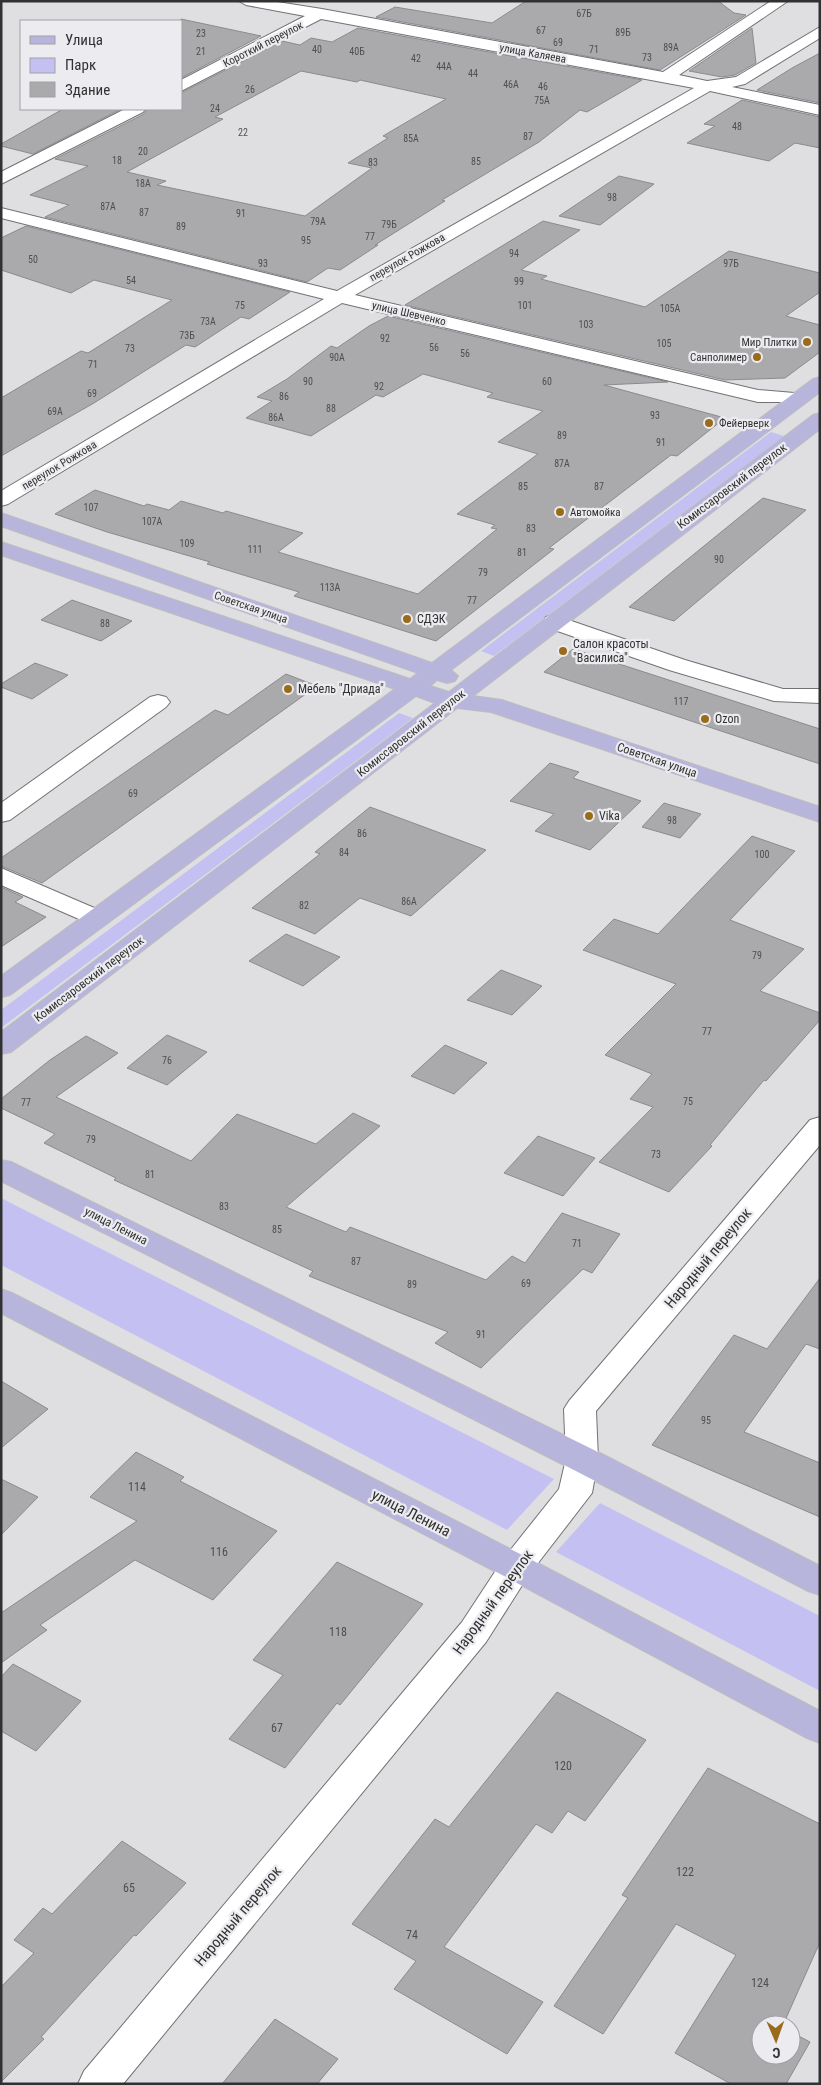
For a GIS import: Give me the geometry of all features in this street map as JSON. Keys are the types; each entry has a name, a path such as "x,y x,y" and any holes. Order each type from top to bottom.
{"main road":[{"path":"1,989 434,672 820,383"},
{"name":"улица Шевченко","path":"799,398 820,402"},
{"name":"Комиссаровский переулок","path":"1,1046 820,419"},
{"name":"Советская улица","path":"1,519 472,684 494,705"},
{"name":"Советская улица","path":"1,548 412,688 452,701 494,705 820,815"},
{"name":"улица Ленина","path":"1,1169 582,1459 820,1582"},
{"name":"улица Ленина","path":"1,1300 516,1567 820,1728"}],"street":[{"name":"улица Каляева","path":"246,1 710,85 820,110"},
{"path":"666,77 781,1"},
{"name":"Короткий переулок","path":"182,85 338,5"},
{"name":"переулок Рожкова","path":"1,500 339,296 710,85 740,81 820,31"},
{"path":"1,179 135,110"},
{"name":"улица Шевченко","path":"1,213 758,396 799,398"},
{"path":"554,622 677,665 782,696 820,696"},
{"path":"1,815 158,702"},
{"path":"1,876 97,918"},
{"name":"Народный переулок","path":"98,2084 474,1632 516,1567 575,1493 582,1459 580,1409 820,1126"}],"green space":[{"path":"771,432 784,436 494,656 481,651"},
{"path":"399,713 413,718 1,1028 1,1010"},
{"path":"1,1198 554,1479 507,1530 1,1265"},
{"path":"600,1503 820,1616 820,1691 556,1552"}],"building":[{"path":"526,1 718,1 734,13 746,15 660,70 376,17 395,7 492,23"},
{"path":"181,19 261,36 182,77"},
{"path":"358,28 642,80 587,112 580,110 539,142 442,200 445,201 375,245 378,245 340,270 328,268 307,282 45,217 69,205 30,195 88,166 55,159 144,114 146,110 182,110 182,92 282,41 300,45 311,38 332,42","holes":["301,71 357,82 360,80 446,99 383,136 388,138 348,163 372,168 305,216 157,185 166,181 127,172 223,119 215,117"]},
{"path":"752,28 756,63 735,75 722,77 689,71"},
{"path":"820,53 820,103 757,90 792,68"},
{"path":"742,100 820,117 820,148 795,143 769,161 687,143 715,126 704,124"},
{"path":"61,110 119,110 33,154 1,146 1,144"},
{"path":"619,176 654,184 600,225 559,216"},
{"path":"543,221 580,230 521,270 547,276 541,279 645,307 729,251 820,273 820,292 786,316 820,325 820,352 785,378 725,380 405,305"},
{"path":"26,226 290,292 249,319 241,317 195,347 186,345 94,403 1,456 1,398 81,351 88,353 172,300 94,280 71,293 1,270 1,238"},
{"path":"388,316 668,382 604,385 725,418 677,456 671,455 549,548 554,549 436,641 294,596 299,592 207,564 210,562 107,532 55,514 95,490 144,506 147,504 169,510 181,501 223,513 226,511 303,533 278,552 418,594 497,529 491,528 495,525 457,514 538,454 498,442 543,411 487,397 493,393 423,374 383,397 376,395 311,436 246,418 272,401 257,397 287,379 331,346 337,348 369,326"},
{"path":"763,498 806,510 674,621 629,607"},
{"path":"72,600 132,621 101,641 41,620"},
{"path":"573,649 820,729 820,764 544,672"},
{"path":"35,663 68,675 32,699 1,687 1,684"},
{"path":"286,674 317,686 42,883 1,866 1,858 215,710 228,715"},
{"name":"Vika","path":"550,763 579,772 573,778 641,801 590,850 535,831 554,814 510,801"},
{"path":"664,803 701,814 680,838 642,827"},
{"path":"370,807 486,850 411,916 360,898 315,934 252,908 320,854 315,852"},
{"path":"752,836 795,851 730,920 804,949 760,991 820,1013 820,1020 766,1081 764,1080 710,1145 712,1146 669,1192 599,1162 653,1107 630,1099 652,1074 605,1055 676,984 583,950 614,919 658,934"},
{"path":"1,887 23,897 15,902 46,917 1,947"},
{"path":"286,934 340,957 303,986 249,961"},
{"path":"501,970 542,986 512,1015 467,1000"},
{"path":"167,1035 207,1052 167,1085 127,1068"},
{"path":"86,1036 118,1053 56,1097 191,1161 237,1114 316,1144 353,1113 380,1126 286,1207 346,1232 350,1227 486,1280 512,1256 525,1263 562,1213 620,1234 592,1273 583,1269 481,1368 435,1343 448,1332 309,1276 313,1271 114,1180 116,1178 44,1143 55,1134 1,1108 1,1099 50,1060"},
{"path":"445,1045 487,1063 454,1094 411,1076"},
{"path":"538,1136 595,1158 563,1196 504,1173"},
{"path":"820,1278 820,1349 806,1344 744,1432 820,1463 820,1517 652,1445 734,1335 767,1349"},
{"path":"1,1381 48,1409 1,1448"},
{"path":"136,1452 184,1477 180,1481 277,1531 213,1600 135,1560 40,1625 47,1630 1,1663 1,1613 137,1521 90,1497"},
{"path":"1,1479 38,1497 1,1535"},
{"path":"337,1562 423,1604 340,1705 337,1703 285,1768 229,1739 283,1675 253,1660"},
{"path":"13,1664 81,1701 36,1751 1,1731 1,1677"},
{"path":"557,1692 646,1740 585,1821 568,1811 552,1833 536,1824 444,1947 543,2002 507,2054 394,1989 416,1961 352,1924 435,1819 449,1827"},
{"path":"708,1768 820,1824 820,1942 787,2015 751,2015 751,2065 797,2065 786,2084 731,2084 675,2053 736,1955 676,1924 603,2034 554,2006 628,1898 622,1895"},
{"path":"122,1841 186,1883 136,1936 134,1935 41,2037 44,2039 1,2082 1,1987 34,1953 14,1940 43,1908 52,1914"},
{"path":"275,2019 338,2059 317,2084 222,2084"},
{"path":"801,2037 810,2042 801,2058"}],"place":[{"name":"Мир Плитки","path":"807,342"},
{"name":"Санполимер","path":"757,357"},
{"name":"Фейерверк","path":"709,423"},
{"name":"Автомойка","path":"560,512"},
{"name":"СДЭК","path":"407,619"},
{"name":"Салон красоты \"Василиса\"","path":"563,651"},
{"name":"Мебель \"Дриада\"","path":"288,689"},
{"name":"Ozon","path":"705,719"},
{"name":"Vika","path":"589,816"}]}
